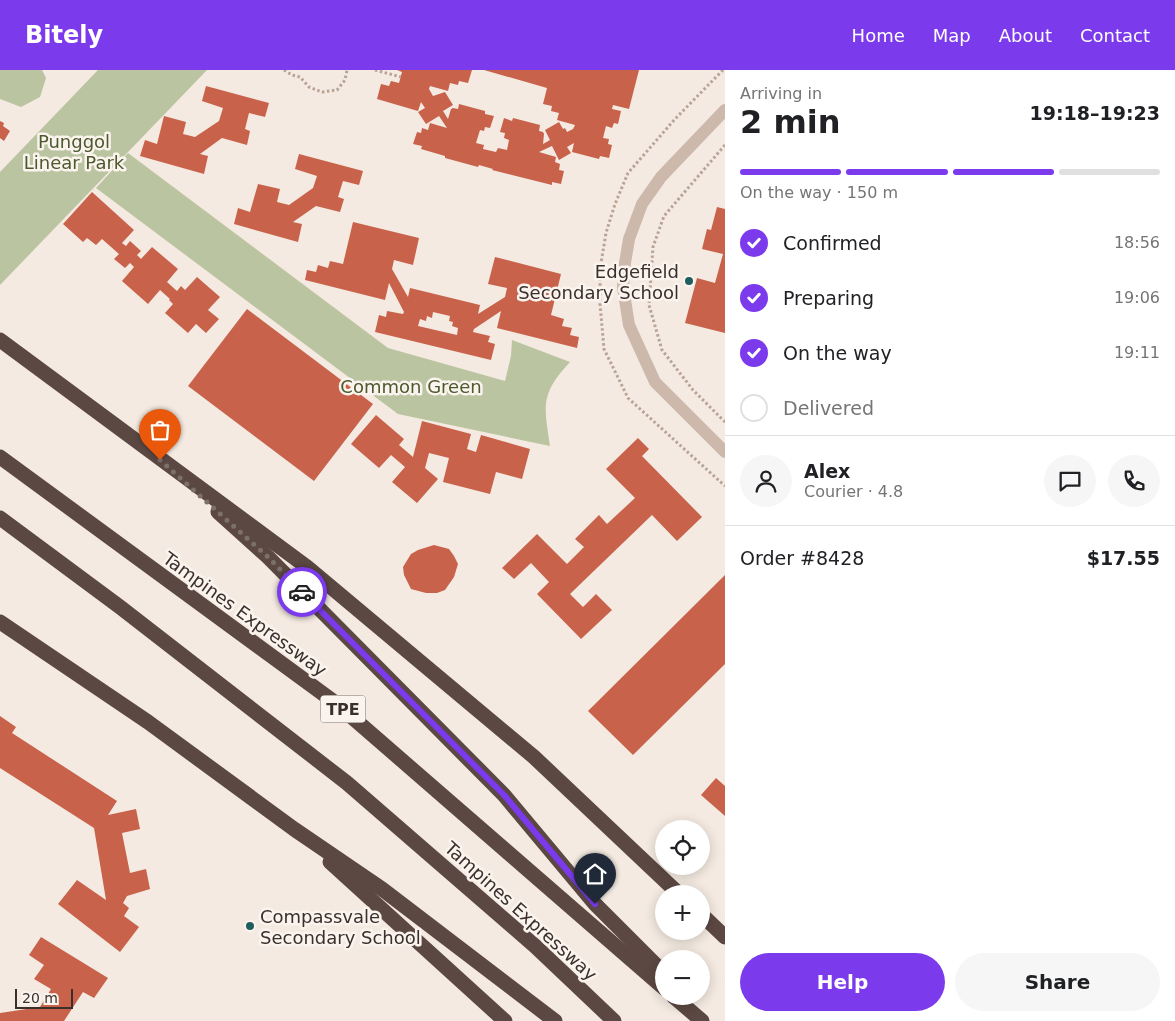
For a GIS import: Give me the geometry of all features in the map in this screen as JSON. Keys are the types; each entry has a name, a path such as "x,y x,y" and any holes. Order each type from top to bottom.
{"highway":[{"path":"0,340 307,567 534,757 669,885"},
{"path":"146,448 268,557 504,795 595,904 655,964"},
{"name":"Tampines Expressway","path":"0,457 337,704 655,980"},
{"name":"Tampines Expressway","path":"0,518 120,607 347,782 535,946 614,1021"},
{"path":"0,622 148,722 294,829 382,889 555,1021"},
{"path":"294,829 505,1021"},
{"path":"710,923 725,937"},
{"path":"683,1005 702,1021"},
{"path":"696,1005 711,1021"}],"street":[{"path":"725,110 661,177 642,204 629,238 623,287 629,325 655,382 725,452"}],"path":[{"path":"284,70 292,76 300,77 309,87 322,92 337,90 345,80 347,70"},
{"path":"375,70 401,77"},
{"path":"721,71 674,119 628,173 606,232 600,269 600,304 604,348 628,398 725,486"},
{"path":"725,145 664,216 652,247 650,305 662,350 693,390 725,422"}],"green space":[{"path":"0,70 42,70 46,78 40,97 21,107 0,99"},
{"name":"Punggol Linear Park","path":"98,70 207,70 0,285 0,172"},
{"name":"Common Green","path":"128,153 388,348 505,381 511,356 512,340 570,362 553,383 546,401 546,420 550,446 398,414 96,188"}],"building":[{"path":"397,70 472,70 468,83 459,81 458,85 450,83 448,91 430,86 429,89 433,96 445,92 453,105 443,111 448,119 451,109 458,109 459,104 485,111 485,114 494,116 490,128 485,127 484,131 480,130 476,143 484,145 483,149 496,152 498,148 507,150 509,140 504,138 505,133 500,132 504,118 512,121 513,118 540,125 539,131 544,134 543,144 550,140 545,130 559,122 567,132 573,129 575,125 557,120 559,113 551,111 552,106 543,104 547,88 484,70 639,70 629,109 613,105 612,109 621,111 618,124 614,123 612,128 606,126 603,138 609,139 608,144 612,145 609,158 600,156 599,159 572,152 574,143 567,147 571,153 559,160 552,146 539,152 556,157 555,162 560,164 559,170 564,171 561,184 552,182 552,185 479,165 478,167 445,158 445,156 421,149 422,146 413,144 417,132 421,133 422,128 428,130 430,123 447,128 439,116 426,124 418,112 425,108 421,102 418,111 377,99 381,84 389,86 391,81 399,83 402,72"},
{"path":"206,86 269,103 265,117 249,113 245,129 250,131 247,145 222,138 200,154 208,156 204,174 140,156 145,140 157,144 164,116 186,122 183,134 195,137 219,121 223,108 202,101"},
{"path":"0,121 10,131 4,141 0,138"},
{"path":"299,154 363,171 359,185 343,181 338,197 344,199 340,212 316,206 293,222 302,224 298,242 234,224 238,208 250,212 258,184 280,189 277,202 289,205 313,188 317,176 295,169"},
{"path":"92,192 134,230 122,243 126,246 130,241 141,251 137,255 141,259 152,247 178,269 167,282 177,291 181,286 185,290 197,277 220,297 208,310 219,319 206,333 196,324 188,333 165,313 173,304 160,290 148,304 122,281 134,267 130,263 125,268 114,259 119,254 102,239 96,245 87,238 83,242 63,224"},
{"path":"717,207 725,209 725,333 685,323 697,278 715,283 723,254 702,249 707,229 711,230"},
{"path":"353,222 419,238 413,265 394,260 392,269 408,297 410,288 480,305 478,314 505,297 507,288 488,284 495,257 561,274 551,315 564,319 562,326 572,328 570,335 579,337 577,348 497,328 501,311 474,329 473,332 490,336 488,342 495,344 491,360 375,332 379,315 386,317 387,311 403,314 404,312 389,283 385,300 305,280 307,270 316,272 318,265 328,268 330,261 343,264","holes":["433,312 450,316 449,321 453,322 452,326 458,328 457,335 418,326 420,319 426,321 427,316 432,318"]},
{"path":"247,309 373,404 314,481 188,386"},
{"path":"376,415 404,439 399,445 413,457 422,421 471,434 467,449 476,452 481,435 530,449 522,479 496,472 490,494 443,482 449,458 429,453 425,468 438,479 417,503 392,482 405,467 391,455 379,468 351,444"},
{"path":"638,438 649,449 642,456 702,517 677,541 652,515 570,594 583,607 596,594 612,610 581,639 537,594 549,582 531,563 514,579 502,568 537,534 567,564 584,547 575,539 599,515 607,524 635,498 606,469"},
{"path":"434,545 449,549 454,556 458,564 454,577 445,590 437,593 426,593 411,589 404,575 403,567 411,554"},
{"path":"725,575 725,664 633,755 588,711"},
{"path":"0,716 16,727 12,733 117,801 108,815 136,809 140,829 122,833 130,873 146,869 150,889 127,896 123,903 129,908 124,916 139,927 120,952 58,904 77,880 106,900 94,828 0,768"},
{"path":"716,778 725,786 725,816 701,795"},
{"path":"41,937 108,978 94,998 83,992 64,1021 0,1021 0,1013 40,1007 51,989 34,979 44,965 29,955"}],"way so far":[{"path":"160,460 268,557 302,592"}],"place":[{"name":"Edgefield Secondary School","path":"689,281"},
{"name":"Compassvale Secondary School","path":"250,926"}],"route":[{"path":"302,592 504,795 595,904"}]}
